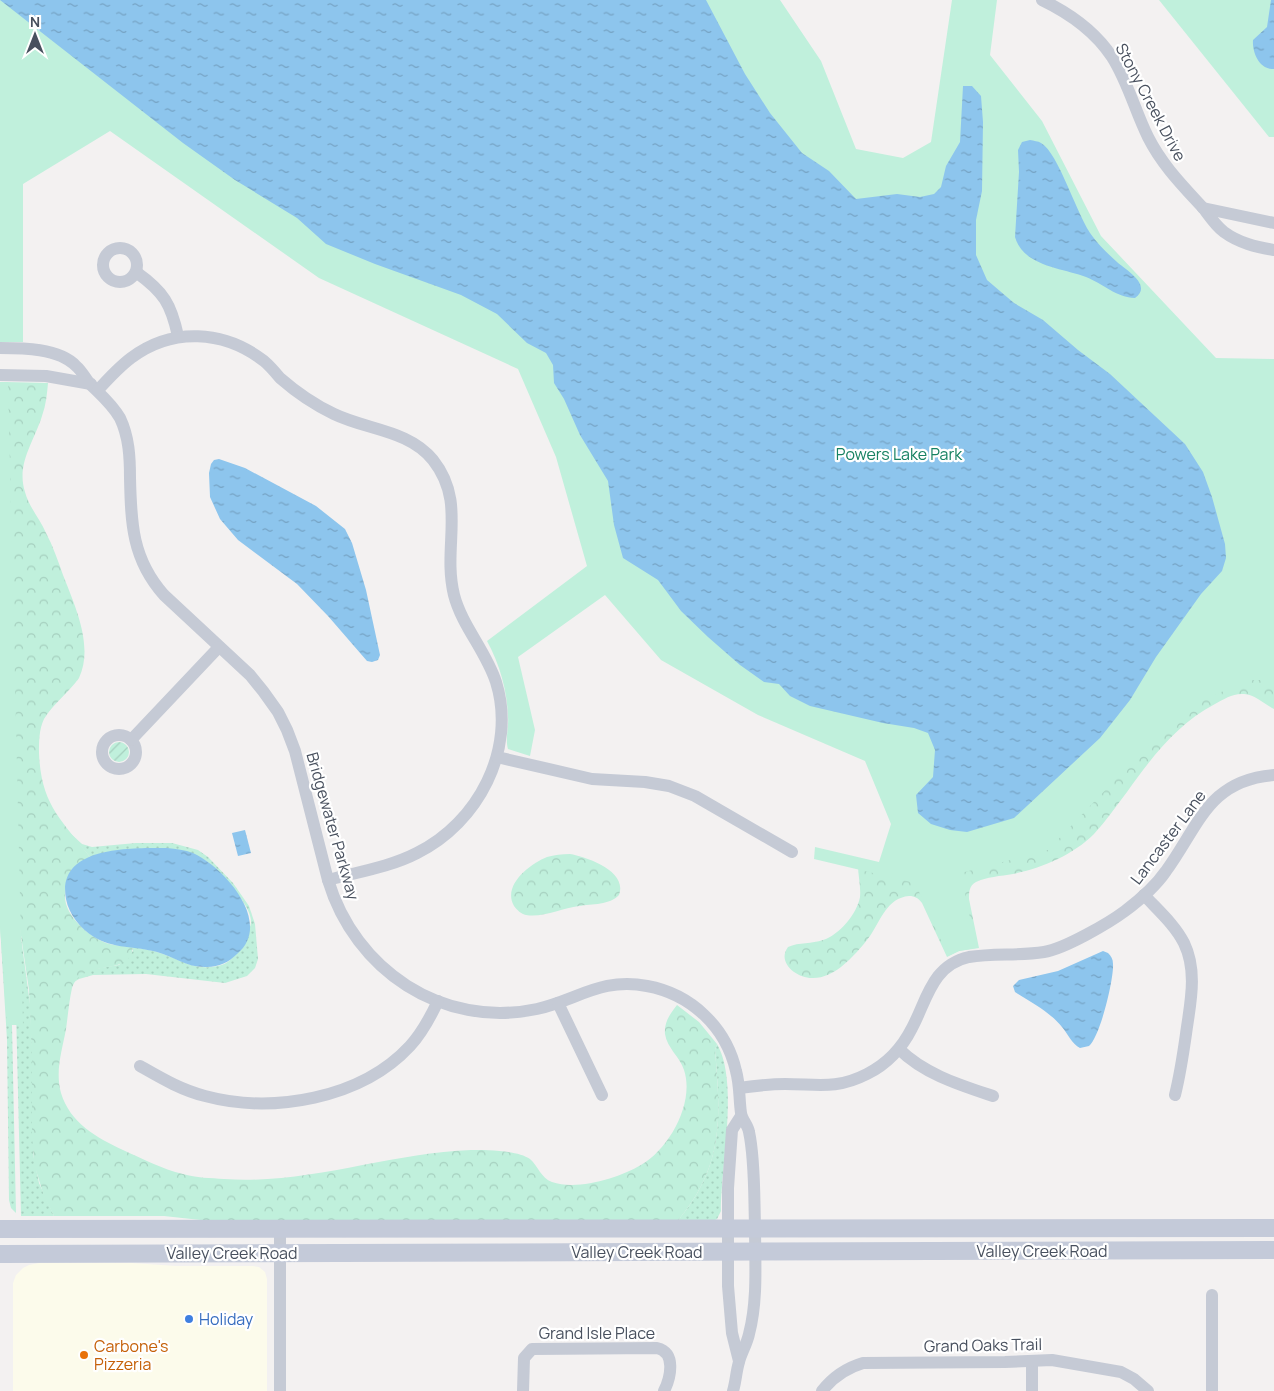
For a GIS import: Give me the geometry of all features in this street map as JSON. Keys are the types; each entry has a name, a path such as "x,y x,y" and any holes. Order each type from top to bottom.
{"main road":[{"name":"Valley Creek Road","path":"0,1229 1274,1228"},
{"name":"Valley Creek Road","path":"0,1254 1274,1250"}],"street":[{"name":"Stony Creek Drive","path":"1042,0 1056,6 1086,28 1112,57 1148,137 1161,159 1188,193 1223,231 1237,240 1255,247 1274,250"},
{"path":"1203,208 1274,223"},
{"path":"136,272 157,289 165,300 173,313 178,336"},
{"path":"0,375 46,376 94,387 130,358 147,348 178,336 196,335 216,338 234,343 248,350 314,403 352,422 406,439 418,446 432,459 442,474 450,492 452,506 450,572 454,596 461,614 489,664 500,701 500,744 497,757 489,779 473,806 461,821 443,838 405,859 328,880"},
{"name":"Bridgewater Parkway","path":"0,348 27,349 56,355 76,365 115,410 127,439 130,457 132,526 141,559 160,590 263,690 284,724 295,751 328,880 343,917 371,956 398,980 418,992 438,1001 470,1010 496,1013 528,1011 558,1003 594,988 621,984 649,986 678,996 704,1014 722,1036 732,1056 739,1088 741,1116 749,1130 754,1186 755,1295 752,1321 739,1360 733,1391"},
{"path":"131,740 219,647"},
{"path":"497,757 592,779 645,782 669,786 695,796 792,852"},
{"name":"Lancaster Lane","path":"739,1088 778,1084 824,1086 845,1083 872,1071 886,1062 899,1049 912,1028 935,978 942,970 972,956 1053,950 1109,921 1144,895 1166,871 1198,818 1212,802 1240,783 1274,775"},
{"path":"1144,895 1179,934 1187,950 1191,965 1192,995 1175,1095"},
{"path":"140,1066 183,1089 226,1101 274,1104 313,1098 352,1085 395,1060 419,1035 438,1001"},
{"path":"558,1003 602,1094"},
{"path":"899,1049 912,1060 942,1077 993,1096"},
{"name":"Bridgewater Parkway","path":"739,1360 732,1333 728,1286 728,1185 732,1130 741,1116"},
{"path":"280,1230 280,1391"},
{"path":"1212,1295 1212,1391"},
{"name":"Grand Isle Place","path":"523,1391 524,1358 532,1349 657,1348 663,1349 670,1358 669,1376 664,1391"},
{"path":"1032,1360 1032,1391"},
{"name":"Grand Oaks Trail","path":"822,1391 829,1382 850,1367 864,1364 1032,1360 1052,1360 1120,1372 1134,1379 1148,1391"}],"shaded area":[{"path":"39,1263 132,1263 176,1266 259,1267 265,1272 267,1279 267,1391 13,1391 13,1283 16,1275 23,1268"}],"green space":[{"name":"Powers Lake Park","path":"0,0 780,0 821,61 856,149 903,158 931,142 952,0 997,0 990,55 1042,121 1101,236 1216,358 1274,359 1274,680 1246,680 1180,712 1048,850 961,873 976,948 959,951 948,956 915,883 814,859 815,847 879,862 891,824 865,761 758,715 661,660 605,595 518,657 535,730 530,756 508,749 508,717 504,687 496,659 487,641 587,566 556,457 518,369 319,278 110,131 23,184 23,342 0,342"},
{"path":"1159,0 1274,0 1274,137 1269,137"},
{"path":"0,382 8,382 23,1025 7,1025 0,926"},
{"path":"6,382 48,383 46,400 39,426 24,463 23,482 29,503 51,543 77,613 84,640 85,653 79,678 44,719 39,740 41,771 48,799 54,810 90,857 72,869 66,889 66,903 73,918 92,936 109,944 133,947 130,957 123,962 115,966 96,969 86,973 78,978 72,988 59,1077 61,1093 71,1113 94,1135 113,1145 168,1169 198,1177 255,1180 317,1173 440,1152 485,1150 510,1152 525,1156 533,1162 545,1178 552,1182 573,1185 598,1182 632,1170 651,1158 670,1137 677,1124 686,1097 686,1083 682,1065 666,1039 665,1026 677,1005 699,1022 717,1044 715,1050 718,1120 711,1162 703,1182 692,1202 676,1223 237,1224 164,1216 54,1216 44,1196 34,1164 29,990 17,908 0,545 0,405"},
{"path":"1274,482 1274,709 1248,694 1232,695 1225,698 1201,712 1166,742 1103,824 1086,842 1046,864 1013,874 984,879 972,885 969,899 979,948 959,951 947,957 922,903 913,896 909,896 901,898 890,905 864,944 835,971 817,978 807,978 790,969 785,959 788,947 819,941 829,937 841,929 851,917 860,897 858,865 886,871"},
{"path":"0,545 17,908 30,1004 33,1068 33,1154 39,1183 54,1216 21,1216 16,1010 0,842"},
{"path":"119,742 126,745 129,752 126,759 119,762 112,759 109,752 112,745"},
{"path":"69,832 82,844 92,847 136,843 172,843 198,850 208,857 233,883 249,906 255,924 258,959 255,968 247,976 225,983 146,974 93,975 74,982 88,970 119,965 133,951 133,947 159,953 197,967 221,965 229,961 235,954 248,931 251,919 242,900 223,876 213,866 193,854 169,849 132,849 102,853 90,857"},
{"path":"570,854 586,858 612,872 618,879 620,886 619,895 611,901 600,904 573,907 532,916 522,914 514,906 511,898 512,890 520,876 540,860 547,857"},
{"path":"0,879 12,1026 16,1213 11,1208 9,1200 7,1040 0,926"},
{"path":"717,1044 727,1080 728,1102 721,1211 717,1219 713,1221 676,1223 692,1202 703,1182 711,1162 716,1141 718,1098 715,1050"}],"water":[{"name":"Powers Lake Park","path":"0,0 706,0 745,74 770,113 802,153 829,171 856,199 897,194 920,197 934,194 941,187 946,166 960,142 963,86 972,86 981,96 983,122 982,191 976,220 976,255 987,280 1014,303 1043,320 1110,374 1185,444 1203,472 1212,497 1225,544 1226,558 1222,571 1201,594 1156,657 1130,700 1100,738 1014,818 967,832 950,830 931,824 918,813 916,795 933,777 935,750 928,733 914,728 883,723 810,706 790,696 779,684 764,682 740,665 708,637 681,611 658,580 623,558 614,525 608,481 580,435 564,399 554,383 553,365 546,353 527,343 497,314 461,295 326,244 297,218 235,180 183,143"},
{"path":"1271,0 1274,0 1274,69 1264,67 1260,63 1255,55 1253,45 1253,40 1267,27"},
{"path":"1030,140 1041,143 1048,149 1093,237 1107,253 1140,283 1140,293 1135,298 1122,296 1086,277 1044,264 1026,254 1019,247 1015,237 1019,172 1018,150 1022,142"},
{"path":"219,459 245,468 316,506 345,529 352,543 366,590 380,655 378,660 367,661 297,584 238,540 220,519 210,497 209,473 211,464 214,460"},
{"path":"245,830 251,853 238,856 232,833"},
{"path":"167,848 193,853 218,870 240,897 248,912 250,927 247,941 237,954 223,964 211,967 194,966 157,952 109,944 94,937 85,930 70,911 66,899 66,881 73,868 85,859 100,853 117,850"},
{"path":"1103,951 1109,954 1113,962 1109,994 1098,1032 1089,1046 1080,1048 1052,1016 1015,992 1013,986 1019,980 1058,971"}],"place":[{"name":"Holiday","path":"189,1319"},
{"name":"Carbone's Pizzeria","path":"84,1355"}]}
